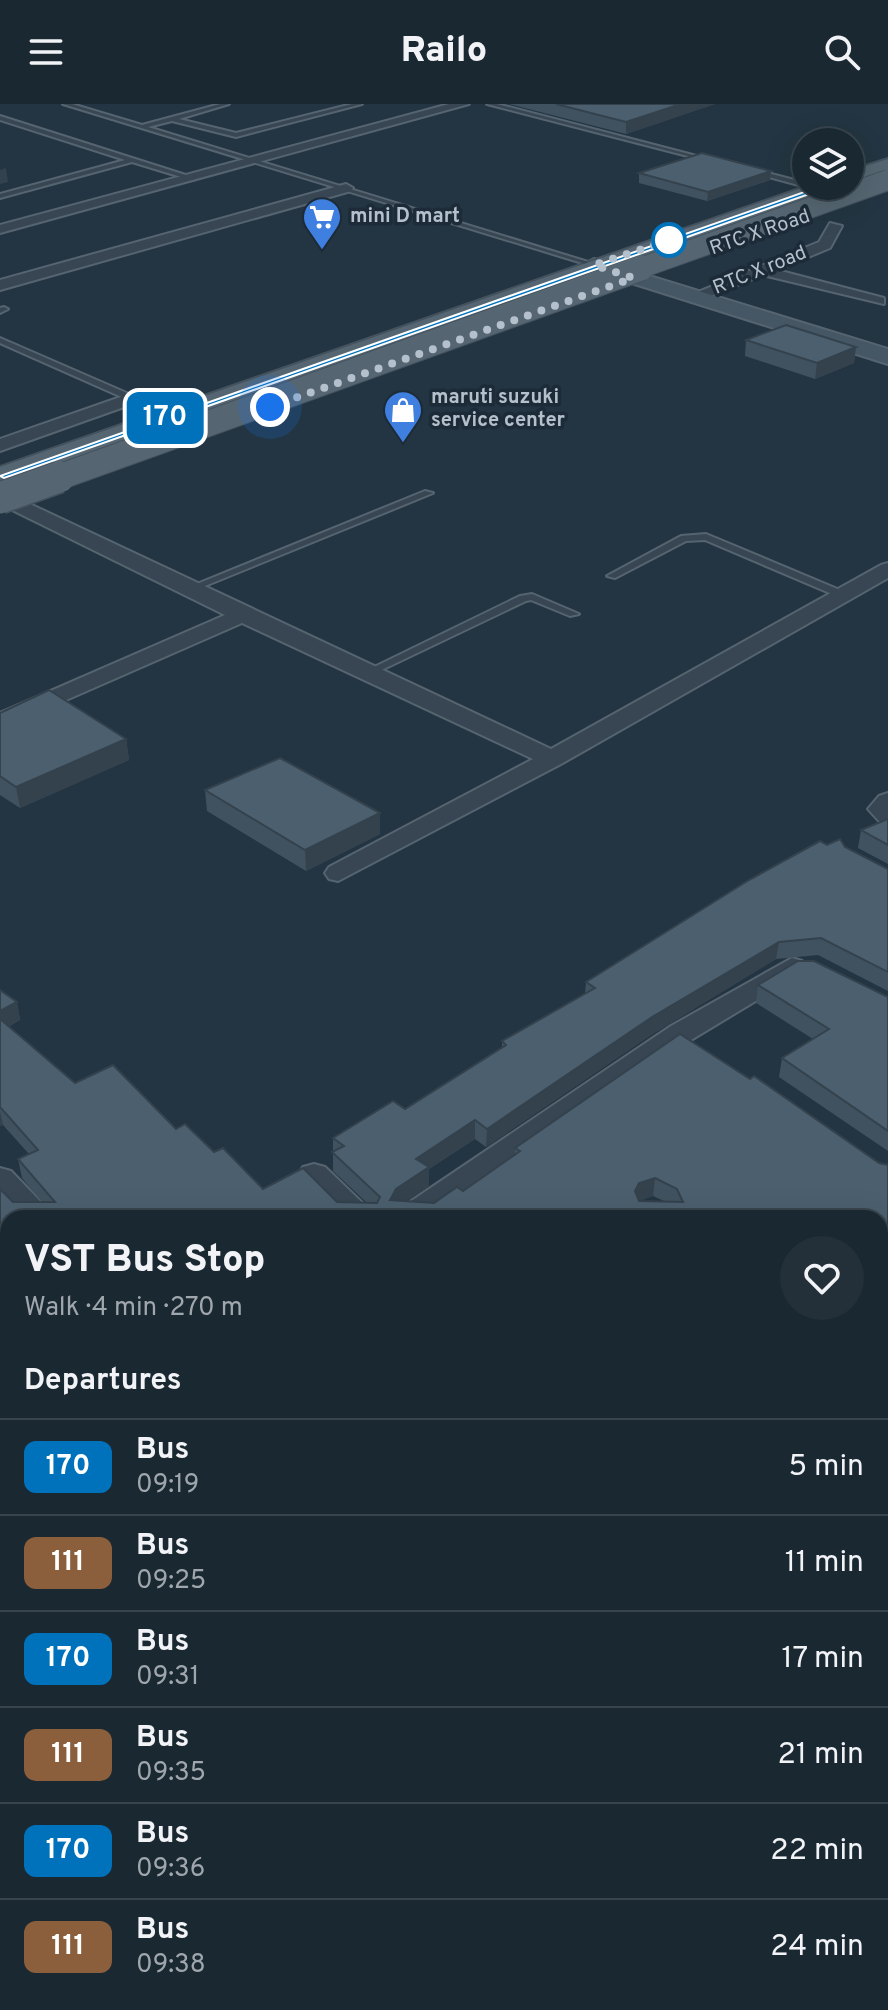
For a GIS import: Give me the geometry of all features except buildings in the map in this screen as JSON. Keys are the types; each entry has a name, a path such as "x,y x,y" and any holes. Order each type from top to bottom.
{"main road":[{"path":"864,173 888,165"},
{"path":"864,181 888,172"},
{"path":"2,497 888,180"},
{"name":"RTC X Road","path":"2,497 888,188"},
{"name":"RTC X Road","path":"0,476 792,195"},
{"path":"2,497 811,200"}],"street":[{"path":"0,229 463,104"},
{"path":"0,285 346,188"},
{"name":"RTC X road","path":"694,297 825,245 835,226"},
{"path":"594,265 888,357"},
{"path":"761,270 878,301"},
{"path":"0,445 132,398"},
{"path":"2,497 242,615 552,759"},
{"path":"338,873 552,759 888,569"},
{"path":"0,722 242,615"},
{"path":"888,801 881,809 888,816"},
{"path":"422,1210 681,1033 788,968 817,967"},
{"path":"314,1175 352,1210"},
{"path":"0,1179 31,1210"}],"lane":[{"path":"66,104 594,265"},
{"path":"142,127 226,104"},
{"path":"173,119 236,135 359,104"},
{"path":"490,104 716,162"},
{"path":"0,118 193,179"},
{"path":"0,196 133,160"},
{"path":"746,169 792,180"},
{"path":"0,340 172,416"},
{"path":"192,588 428,493"},
{"path":"612,576 684,538 706,537 843,595"},
{"path":"367,673 524,598 532,597 574,614"}],"bus line":[{"name":"170","path":"0,476 792,198"}],"place":[{"name":"mini D mart","path":"322,251"},
{"name":"maruti suzuki service center","path":"403,444"}],"route":[{"path":"270,407 633,278 594,265 679,237 669,240"}]}
